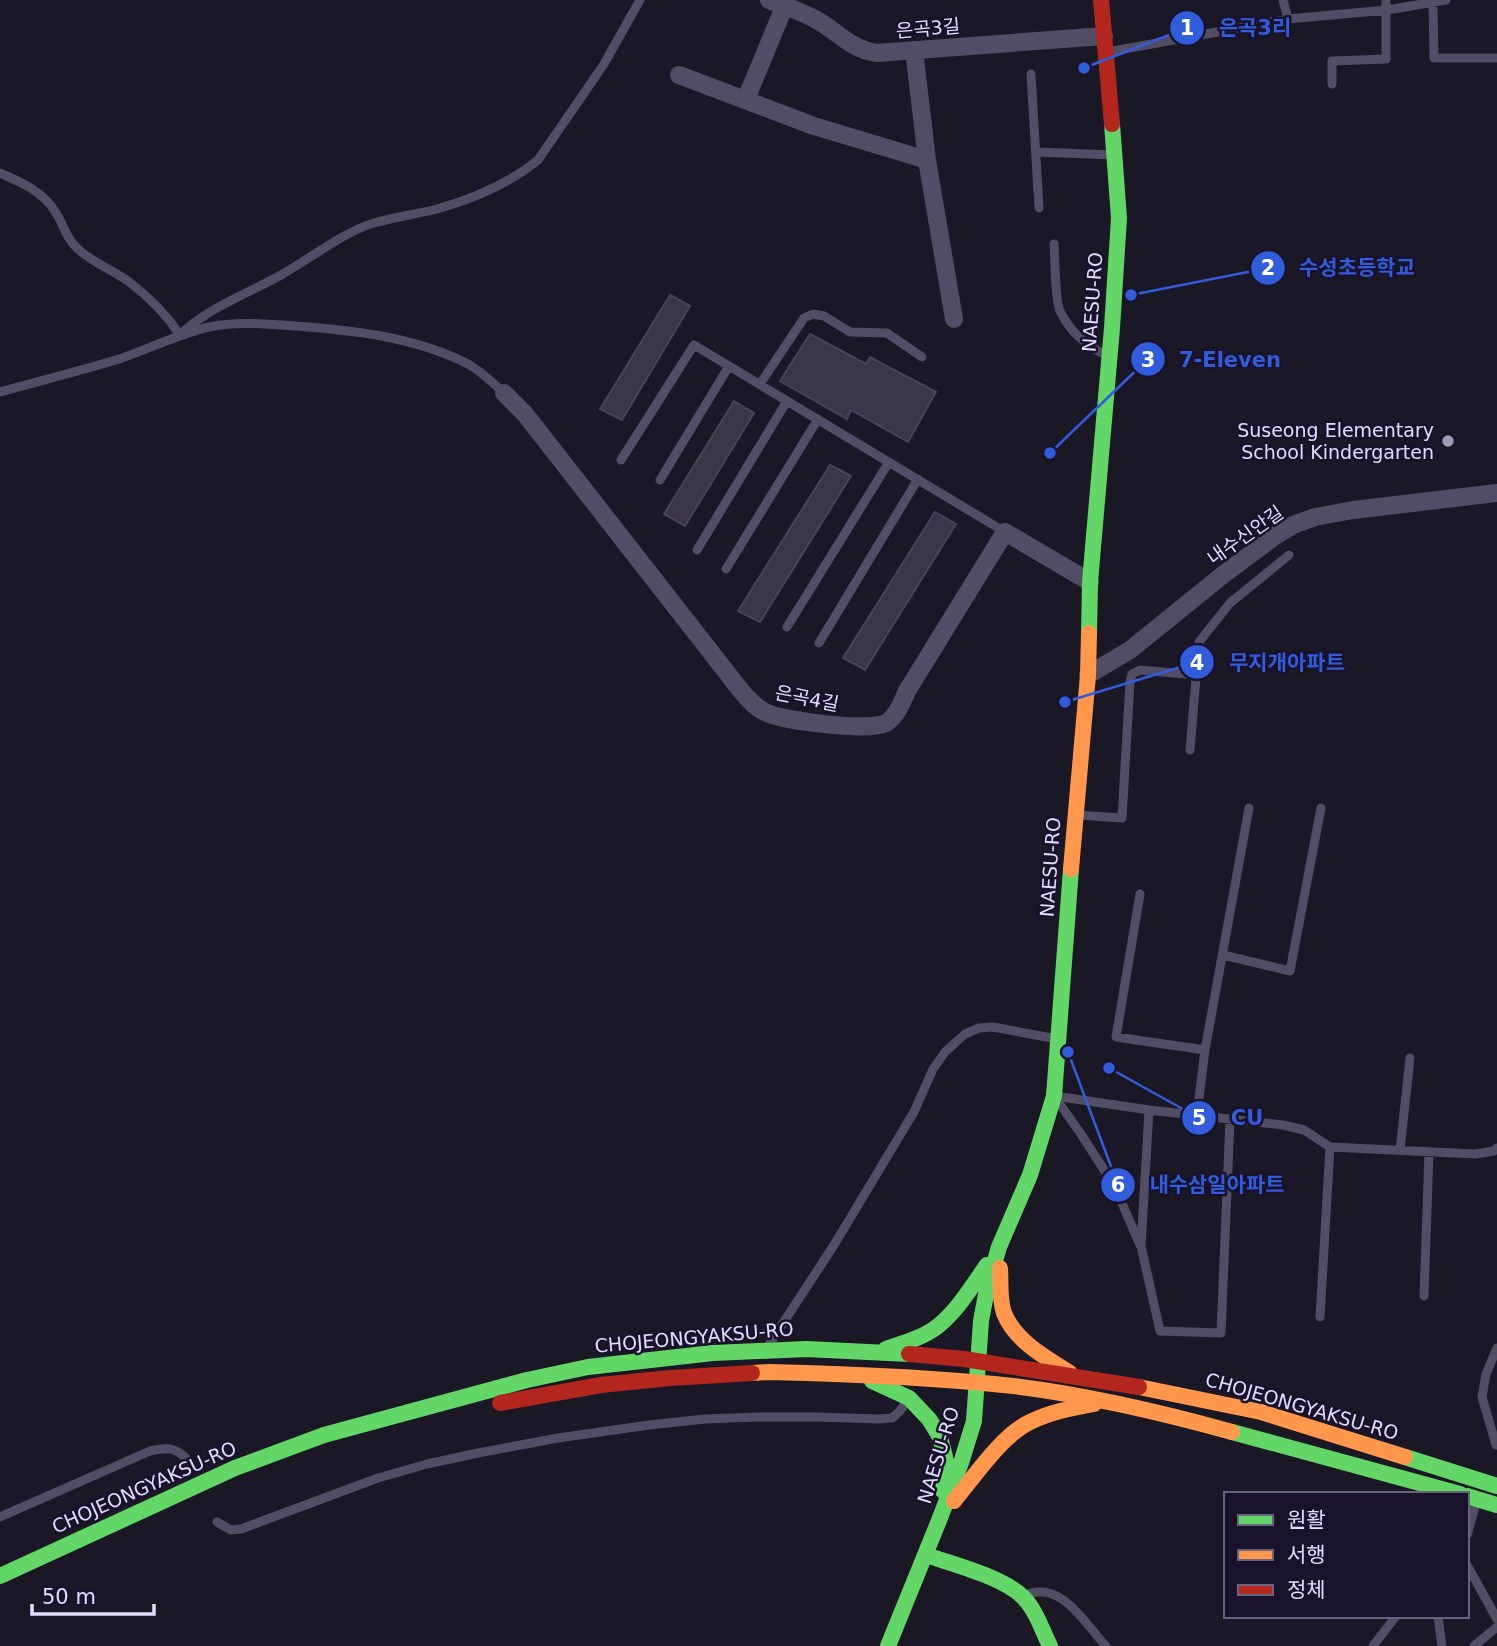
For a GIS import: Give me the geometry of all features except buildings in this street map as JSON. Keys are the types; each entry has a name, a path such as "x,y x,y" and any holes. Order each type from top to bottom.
{"main road":[{"name":"NAESU-RO","path":"888,1646 926,1555 974,1421 987,1289 999,1247 1030,1175 1054,1096 1088,675 1090,582 1119,219 1101,0"},
{"path":"879,1352 917,1338 938,1326 960,1304 999,1247"},
{"path":"999,1247 1003,1311 1014,1329 1032,1348 1076,1377"},
{"name":"CHOJEONGYAKSU-RO","path":"0,1576 235,1468 324,1436 527,1380 588,1367 713,1353 806,1349 879,1352 979,1362 1190,1396 1261,1412 1497,1486"},
{"name":"CHOJEONGYAKSU-RO","path":"288,1465 365,1437 502,1402 601,1385 769,1372 855,1374 977,1383 1069,1394 1215,1427 1453,1492"},
{"path":"855,1374 909,1398 929,1419 940,1437 946,1461 940,1518"},
{"path":"940,1518 1006,1438 1029,1422 1062,1410 1106,1401"},
{"path":"1473,1497 1497,1505"},
{"name":"CHOJEONGYAKSU-RO","path":"23,1583 186,1508"},
{"path":"926,1555 1010,1586 1023,1596 1050,1646"}],"street":[{"name":"은곡3길","path":"780,2 815,19 850,44 877,54 914,50 1105,44"},
{"path":"746,99 780,2"},
{"path":"914,50 927,160 954,319"},
{"path":"679,75 814,126 927,160"},
{"name":"은곡4길","path":"504,393 533,425 742,692 764,712 777,716 861,727 876,727 887,722 897,713 1005,531"},
{"name":"내수신안길","path":"1088,675 1130,650 1234,567 1293,525 1315,517 1353,510 1497,493"},
{"path":"1005,531 1090,582"}],"lane":[{"path":"180,335 193,322 354,231 373,223 439,208 480,193 524,172 538,160 604,64 640,0"},
{"path":"1283,0 1288,19"},
{"path":"1105,44 1386,5 1446,0"},
{"path":"1433,3 1434,58 1497,58"},
{"path":"1332,84 1332,61 1386,59 1386,5"},
{"path":"1031,74 1039,208"},
{"path":"1036,152 1115,155"},
{"path":"0,173 29,186 42,197 56,212 67,237 79,250 129,282 168,317 180,335"},
{"path":"1054,244 1059,310 1083,342 1110,357"},
{"path":"760,384 804,318 813,314 824,316 850,332 887,333 922,357"},
{"path":"0,392 115,360 180,335 211,327 271,324 361,332 428,348 470,365 504,393"},
{"path":"621,460 694,345 1005,531"},
{"path":"660,480 729,366"},
{"path":"697,550 787,401"},
{"path":"726,569 818,419"},
{"path":"787,627 889,462"},
{"path":"819,643 918,479"},
{"path":"1190,750 1199,642 1230,603 1289,555"},
{"path":"1075,815 1122,818 1132,674 1140,670 1196,675"},
{"path":"1197,1115 1205,1050 1249,808"},
{"path":"1223,955 1290,971 1321,808"},
{"path":"1140,894 1116,1037 1205,1050"},
{"path":"764,1351 834,1245 914,1112 933,1069 945,1052 965,1034 979,1028 992,1027 1059,1040"},
{"path":"1401,1150 1410,1058"},
{"path":"1054,1096 1283,1125 1304,1130 1330,1147 1475,1154 1497,1148"},
{"path":"1054,1096 1115,1187 1141,1246 1160,1331 1221,1333 1230,1120"},
{"path":"1141,1246 1149,1110"},
{"path":"1320,1317 1330,1147"},
{"path":"1424,1296 1429,1152"},
{"path":"1496,1445 1482,1397 1486,1374 1497,1348"},
{"path":"217,1522 231,1530 241,1530 378,1478 427,1464 558,1438 705,1419 892,1418 909,1398"},
{"path":"0,1517 150,1451 167,1448 181,1452 190,1462"},
{"path":"1469,1522 1473,1497"},
{"path":"1469,1569 1497,1619"},
{"path":"1023,1596 1046,1591 1066,1600 1106,1646"},
{"path":"1373,1646 1394,1618"},
{"path":"1438,1618 1442,1646"},
{"path":"1475,1646 1497,1627"}],"traffic: fast":[{"path":"1089,633 1090,582 1119,218 1112,124"},
{"path":"888,1646 940,1518 974,1421 981,1321 987,1289 999,1247 1030,1175 1054,1096 1071,869"},
{"path":"886,1349 919,1337 938,1326 958,1305 987,1265"},
{"path":"0,1576 235,1468 324,1435 527,1380 588,1367 713,1353 806,1349 909,1354"},
{"path":"872,1381 909,1398 929,1419 940,1437 946,1461 943,1491"},
{"path":"1232,1432 1453,1492"},
{"path":"1405,1457 1497,1486"},
{"path":"1469,1497 1497,1505"},
{"path":"926,1555 977,1572 1014,1590 1032,1608 1050,1646"}],"traffic: slow":[{"path":"1071,869 1088,675 1089,633"},
{"path":"1000,1268 1001,1302 1009,1323 1032,1348 1070,1373"},
{"path":"752,1373 891,1376 1013,1386 1123,1405 1232,1432"},
{"path":"1139,1387 1261,1412 1405,1457"},
{"path":"954,1501 989,1457 1019,1428 1045,1416 1094,1404"}],"traffic: jam":[{"path":"1101,0 1112,124"},
{"path":"909,1354 964,1359 1139,1387"},
{"path":"500,1403 601,1385 752,1373"}],"place":[{"name":"은곡3리","path":"1084,68"},
{"name":"수성초등학교","path":"1131,295"},
{"name":"Suseong Elementary School Kindergarten","path":"1448,441"},
{"name":"7-Eleven","path":"1050,453"},
{"name":"무지개아파트","path":"1065,702"},
{"name":"내수삼일아파트","path":"1068,1052"},
{"name":"CU","path":"1109,1068"}]}
